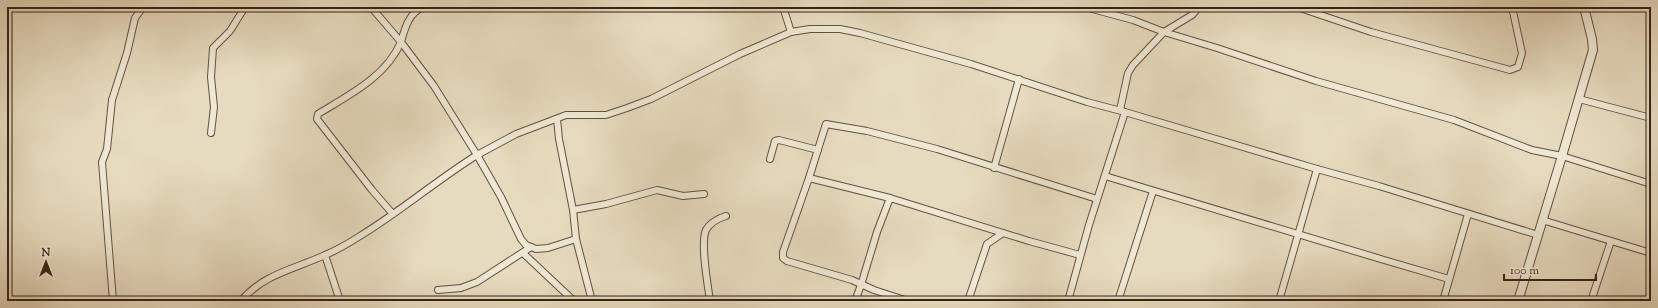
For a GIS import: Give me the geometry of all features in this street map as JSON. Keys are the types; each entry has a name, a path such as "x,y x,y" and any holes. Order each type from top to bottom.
{"street":[{"path":"113,301 102,162 107,149 112,100 129,46 135,18 143,7"},
{"path":"211,132 214,107 211,77 213,48 230,30 245,7"},
{"path":"371,7 401,42 434,86 477,155 501,197 521,239 526,245 531,247 548,248 576,239"},
{"path":"392,213 372,190 317,119 317,116 318,114 336,105 372,80 389,64 401,42 411,16 419,9 424,7"},
{"path":"782,7 791,32"},
{"path":"1085,7 1133,20 1164,32 1316,81 1454,120 1532,150 1562,156 1651,184"},
{"path":"1068,301 1080,255 1105,176 1122,111 1128,73 1164,32 1192,15 1199,7"},
{"path":"1297,7 1371,32 1510,70 1518,67 1522,53 1512,7"},
{"path":"1518,301 1579,99 1593,47 1584,7"},
{"path":"240,301 264,280 325,255 360,236 392,213 419,197 447,173 516,134 566,115 606,115 627,108 651,99 740,54 791,32 810,29 840,29 860,33 1019,79 1081,100 1379,186 1538,235"},
{"path":"994,168 1019,79"},
{"path":"1579,99 1651,118"},
{"path":"557,119 563,162 573,210 576,239 592,301"},
{"path":"908,301 874,290 852,280 786,261 782,258 825,126 828,124 867,131 937,149 1097,199"},
{"path":"770,160 775,141 778,140 818,150"},
{"path":"1279,301 1317,169"},
{"path":"1105,176 1449,279"},
{"path":"809,178 890,198 1080,255"},
{"path":"573,210 606,204 657,190 683,196 704,194"},
{"path":"1118,301 1153,191"},
{"path":"855,301 890,198"},
{"path":"1443,301 1468,214"},
{"path":"710,301 704,242 706,230 712,223 726,216"},
{"path":"1542,220 1651,253"},
{"path":"968,301 987,244 1003,233"},
{"path":"1591,301 1611,241"},
{"path":"438,290 461,288 477,282 531,247"},
{"path":"522,253 574,301"},
{"path":"325,255 340,301"}]}
